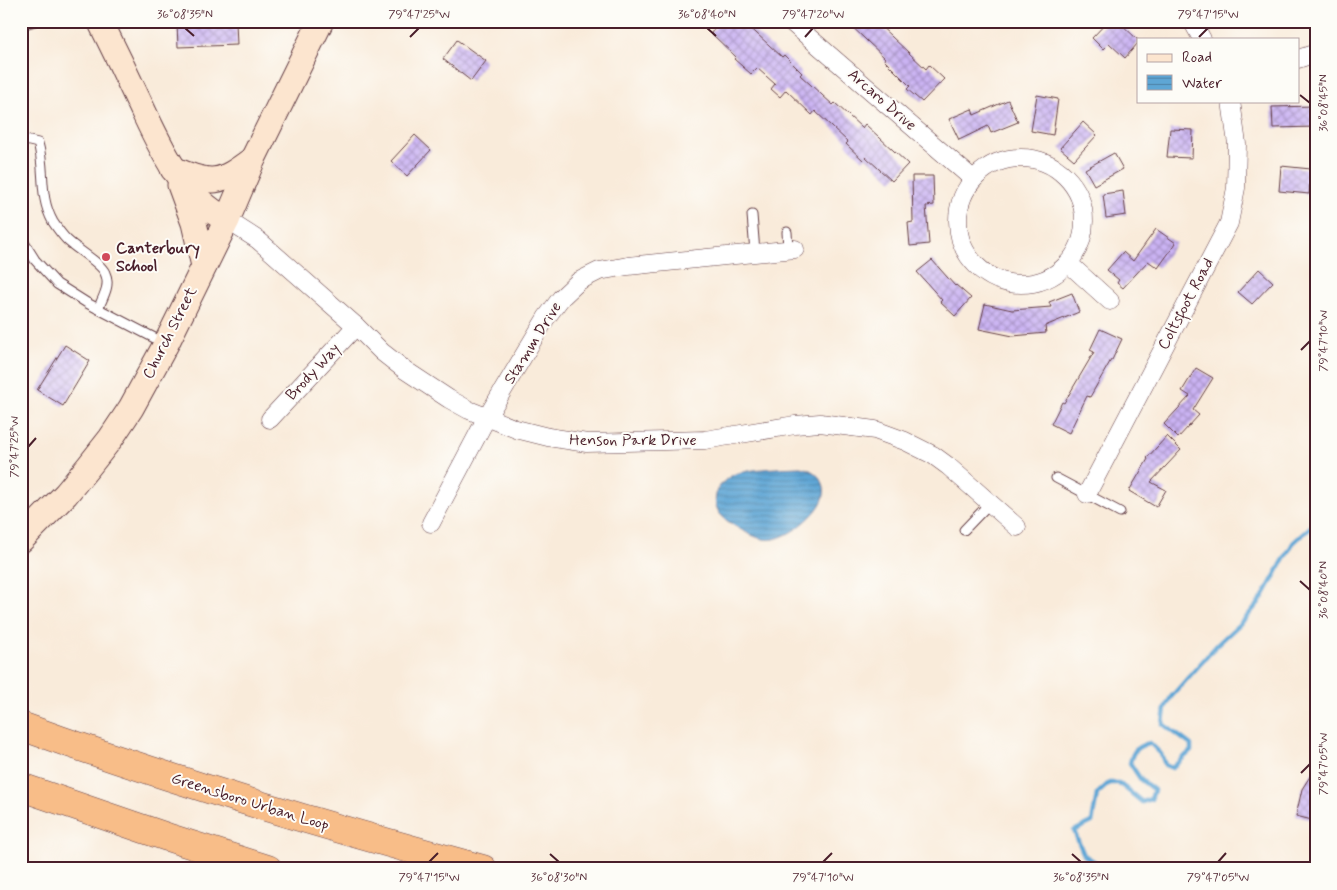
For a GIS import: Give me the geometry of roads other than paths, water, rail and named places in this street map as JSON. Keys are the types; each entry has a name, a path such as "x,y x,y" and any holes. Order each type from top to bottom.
{"highway":[{"name":"Greensboro Urban Loop","path":"21,726 176,780 275,811 483,869"},
{"path":"21,787 268,869"}],"street":[{"path":"100,21 160,146 174,169 189,190 203,204 215,214 227,220"},
{"name":"Church Street","path":"21,540 66,494 111,438 131,408 166,344 227,220 253,159 321,21"},
{"name":"Arcaro Drive","path":"790,21 974,179"},
{"path":"1192,21 1201,38"},
{"path":"1300,58 1316,53"},
{"name":"Coltsfoot Road","path":"1087,494 1228,223 1236,188 1237,144 1231,102"},
{"path":"1017,158 1041,162 1062,174 1077,194 1084,218 1080,242 1068,263 1048,278 1024,284 1000,281 979,268 964,249 958,225 961,201 966,189 974,179 993,165 1017,158"},
{"path":"174,169 195,179 210,181 224,178 253,159"},
{"path":"174,169 194,223 204,266"},
{"name":"Henson Park Drive","path":"227,220 258,240 356,326 382,352 427,386 456,403 516,429 548,437 587,443 705,440 795,425 820,423 875,430 905,441 933,455 1017,527"},
{"name":"Stamm Drive","path":"431,523 488,417 546,318 561,298 578,281 599,271 756,252 790,243"},
{"path":"1068,263 1110,300"},
{"name":"Brody Way","path":"270,418 356,326"}],"lane":[{"path":"21,25 35,21"},
{"path":"21,139 38,143 41,154 44,197 53,221 67,240 105,271 108,283 98,309"},
{"path":"752,215 756,252"},
{"path":"21,238 35,260 57,284 98,309 166,344"},
{"path":"1056,478 1120,512"},
{"path":"964,530 990,503"}],"water":[{"path":"800,467 811,470 819,477 824,487 823,499 820,506 807,520 789,533 771,539 758,538 746,533 720,514 715,502 717,491 729,477 750,471"}],"waterway":[{"path":"1098,869 1098,864 1084,855 1074,831 1092,822 1097,794 1109,783 1119,783 1142,802 1151,799 1154,790 1141,780 1130,763 1136,749 1150,743 1161,754 1165,765 1172,768 1191,751 1191,745 1163,724 1165,708 1171,697 1217,645 1245,619 1261,600 1293,543 1316,522"}],"place":[{"name":"Canterbury School","path":"106,257"}]}
